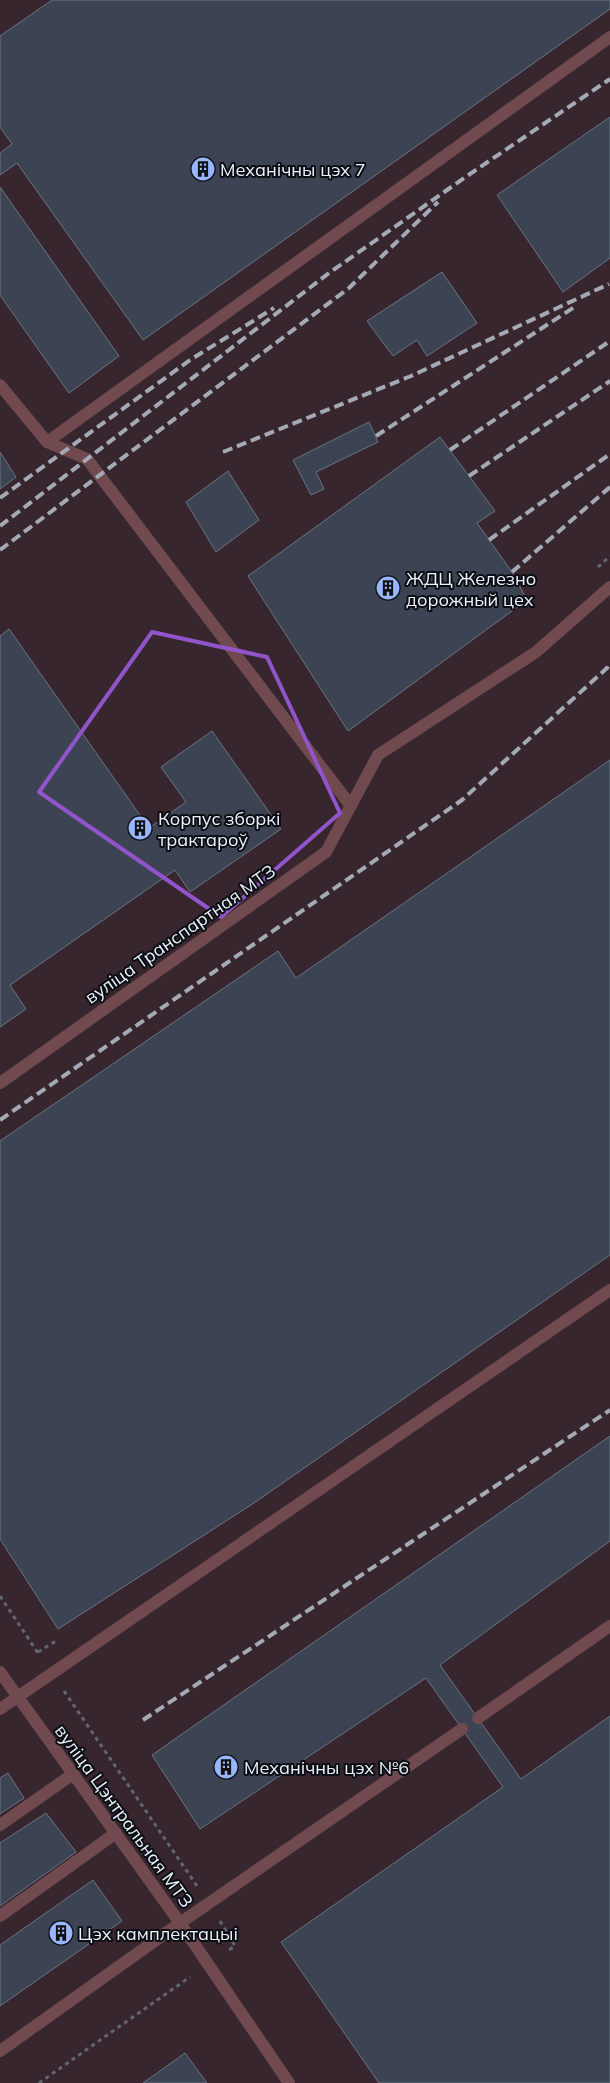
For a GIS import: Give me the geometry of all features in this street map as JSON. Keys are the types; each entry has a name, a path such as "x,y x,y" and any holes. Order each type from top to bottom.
{"lane":[{"path":"46,442 610,37"},
{"path":"0,385 46,442 87,459 351,806"},
{"name":"вуліца Транспартная МТЗ","path":"0,1083 326,852 378,755 536,652 610,586"},
{"path":"0,1709 610,1290"},
{"path":"478,1718 610,1626"},
{"name":"вуліца Цэнтральная МТЗ","path":"0,1672 180,1923 0,2051"},
{"path":"289,2083 180,1923 462,1729"},
{"path":"0,1825 73,1774"},
{"path":"0,1916 116,1833"}],"highlighted area":[{"path":"152,632 267,657 340,813 221,917 39,792"}],"shaded area":[{"path":"0,0 610,0 610,2083 0,2083"}],"building":[{"name":"Механічны цэх 7","path":"52,0 610,0 610,9 143,340 17,163 0,175 0,153 12,144 0,127 0,36"},
{"path":"610,117 610,258 563,292 497,195"},
{"path":"0,187 119,356 69,393 0,295"},
{"path":"442,272 477,323 427,356 417,340 393,356 367,321"},
{"path":"369,422 378,442 316,472 324,489 311,495 293,460"},
{"name":"ЖДЦ Железно дорожный цех","path":"440,437 495,511 477,523 512,572 527,600 348,731 248,576"},
{"path":"0,452 16,477 0,489"},
{"path":"228,471 259,520 216,552 186,502"},
{"name":"Корпус зборкі трактароў","path":"9,629 149,828 186,802 161,767 212,731 281,829 190,892 175,870 10,985 26,1009 0,1027 0,636"},
{"path":"610,760 610,1255 254,1503 58,1629 0,1539 0,1141 278,951 296,978"},
{"name":"Механічны цэх №6","path":"610,1436 610,1541 440,1665 521,1779 610,1716 610,2083 379,2083 281,1942 503,1787 426,1678 200,1829 152,1755"},
{"path":"8,1773 24,1798 0,1814 0,1778"},
{"path":"46,1813 76,1852 0,1906 0,1843"},
{"name":"Цэх камплектацыі","path":"93,1880 122,1921 0,2006 0,1945"},
{"path":"185,2053 207,2083 143,2083"}],"railway":[{"path":"0,526 329,273 610,79"},
{"path":"0,550 349,288 438,202"},
{"path":"223,452 411,376 609,284"},
{"path":"376,436 576,306"},
{"path":"0,498 190,360 274,308"},
{"path":"450,450 610,341"},
{"path":"469,476 610,381"},
{"path":"489,540 610,454"},
{"path":"512,572 610,487"},
{"path":"0,1120 462,800 607,668 610,662"},
{"path":"143,1720 610,1410"}],"place":[{"name":"Механічны цэх 7","path":"203,169"},
{"name":"ЖДЦ Железно дорожный цех","path":"388,588"},
{"name":"Корпус зборкі трактароў","path":"140,828"},
{"name":"Механічны цэх №6","path":"226,1767"},
{"name":"Цэх камплектацыі","path":"61,1933"}]}
